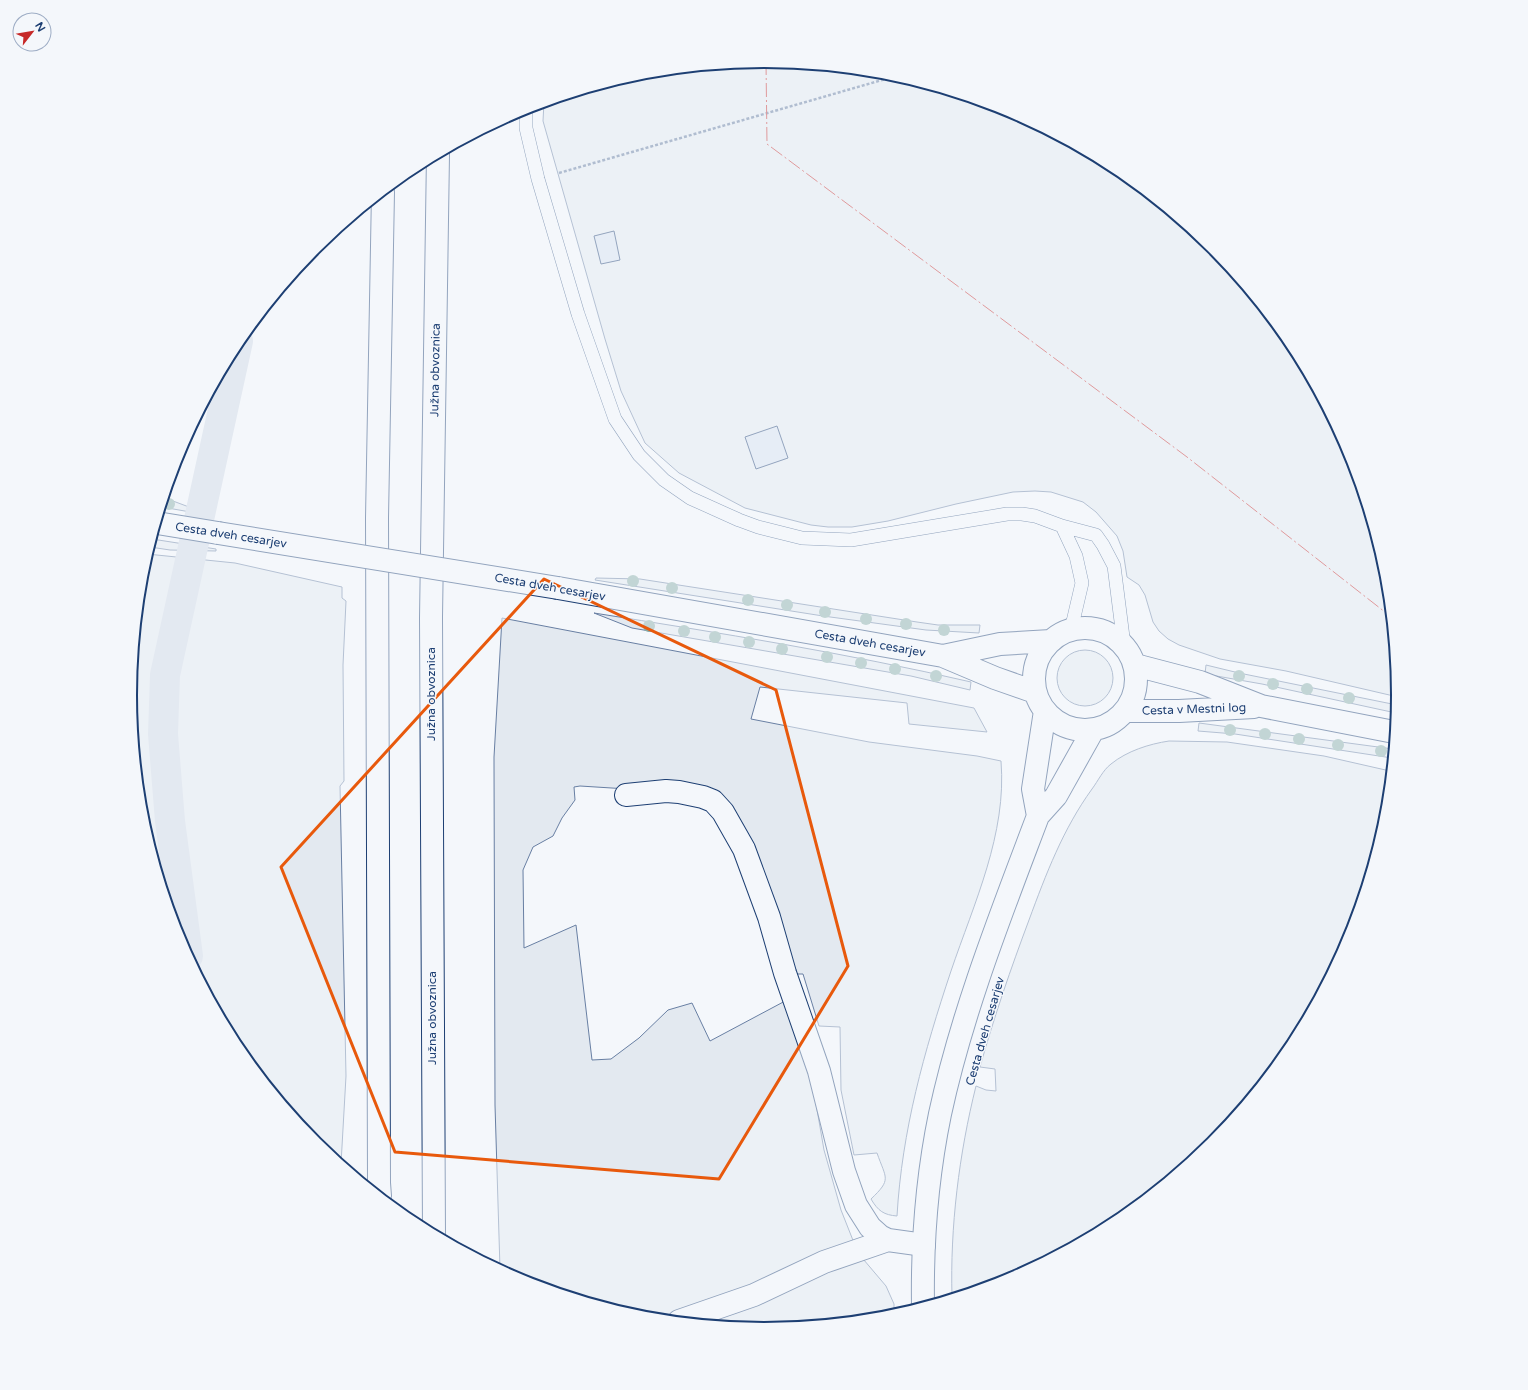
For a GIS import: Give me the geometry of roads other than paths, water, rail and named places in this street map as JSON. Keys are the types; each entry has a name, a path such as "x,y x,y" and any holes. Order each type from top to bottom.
{"main road":[{"name":"Južna obvoznica","path":"434,1228 431,618 438,160"},
{"path":"380,1190 377,518 383,197"},
{"name":"Cesta dveh cesarjev","path":"161,524 558,588 943,656 995,678 1035,692"},
{"path":"1094,628 1110,634 1124,645 1135,665 1137,674 1135,694 1126,711 1117,720 1106,727 1082,731 1066,727 1052,719 1045,711 1035,692 1034,681 1038,659 1043,649 1060,634 1071,630 1094,628"},
{"name":"Cesta dveh cesarjev","path":"943,656 1000,644 1051,641"},
{"name":"Cesta v Mestni log","path":"1135,665 1200,682 1261,706 1390,731"},
{"name":"Cesta v Mestni log","path":"1126,711 1179,711 1261,706"},
{"path":"1038,816 1033,789 1045,711"},
{"name":"Cesta dveh cesarjev","path":"923,1302 924,1245 933,1153 949,1076 975,988 1038,816 1056,796 1093,730"},
{"path":"626,794 666,791 679,792 703,797 713,801 723,812 744,850 769,917 819,1071 844,1171 856,1206 870,1227 880,1236 888,1240 924,1245"},
{"path":"689,1318 754,1295 824,1262 888,1240"}],"lane":[{"path":"526,115 526,128 538,179 578,314 615,419 639,456 664,480 690,498 758,527 802,538 851,540 1007,514 1035,516 1062,526 1096,535 1103,544 1114,566 1124,645"},
{"path":"1062,526 1076,556 1082,583 1071,630"}],"waterway":[{"path":"185,936 170,821 163,734 165,675 233,362"}]}
